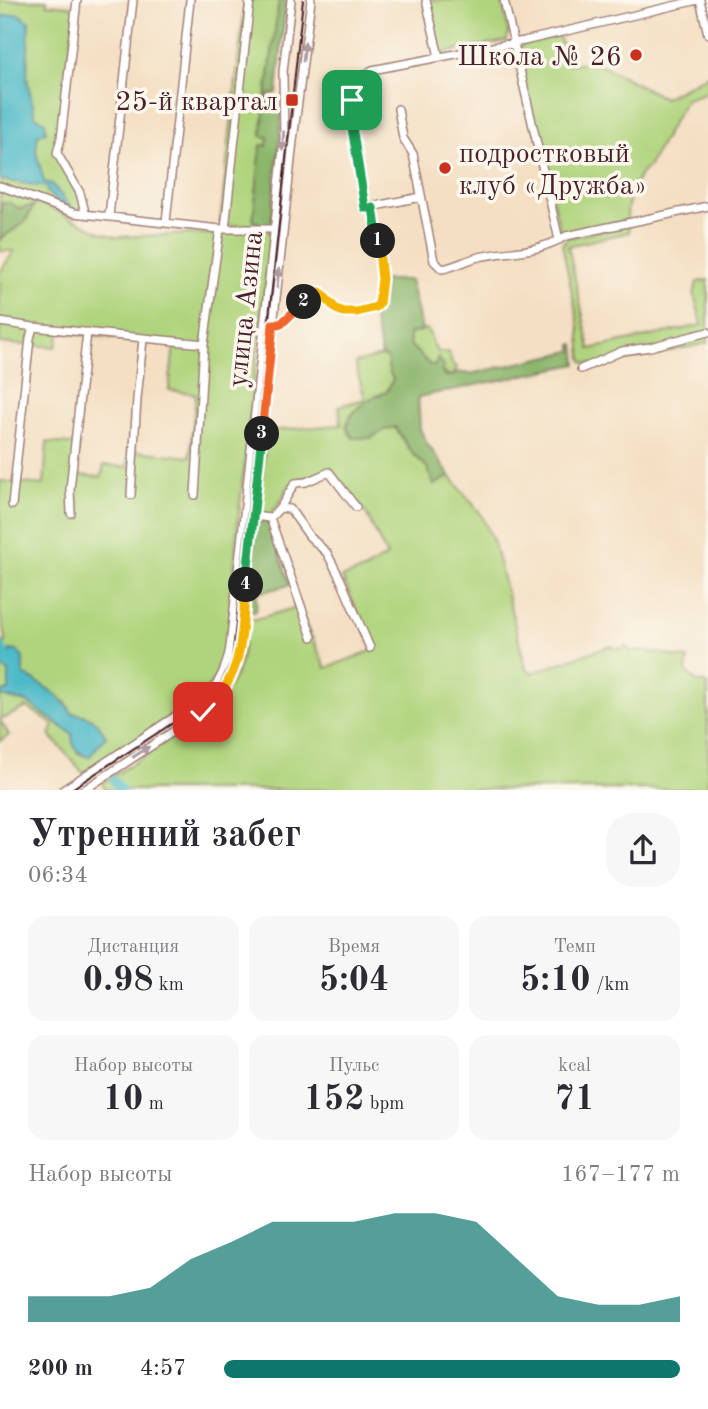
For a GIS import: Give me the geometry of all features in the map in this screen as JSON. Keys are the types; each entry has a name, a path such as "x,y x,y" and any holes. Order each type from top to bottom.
{"street":[{"path":"77,0 63,125 57,153 80,193 85,212"},
{"path":"109,216 133,0"},
{"path":"166,222 190,0"},
{"path":"195,495 204,344 222,229 250,0"},
{"name":"улица Азина","path":"63,789 198,703 215,687 227,665 284,139 284,72 291,0"},
{"name":"улица Азина","path":"84,789 203,712 219,698 236,669 273,324 312,0"},
{"path":"426,0 439,57"},
{"path":"504,0 559,240"},
{"path":"273,324 281,324 314,293 320,292 336,309 344,312 357,312 379,304 382,279 380,254 352,127 351,106 363,75 372,70 514,43 699,0 708,34"},
{"path":"284,103 298,104"},
{"path":"398,109 403,138 413,153 434,261 438,267 449,268 480,257 525,252 566,236 708,206"},
{"path":"0,187 65,211 222,229 274,229"},
{"path":"369,208 421,197"},
{"path":"0,322 204,344"},
{"path":"12,505 33,327"},
{"path":"71,513 71,489 87,332"},
{"path":"581,369 622,351 708,332"},
{"path":"131,495 143,339"},
{"path":"270,518 280,508 295,483 306,482 329,472 356,507"},
{"path":"280,508 290,509 309,536 327,554 370,648"},
{"path":"253,516 270,518"},
{"path":"270,518 312,637"}],"green space":[{"path":"0,0 47,0 47,4 76,7 57,153 80,193 85,212 74,213 0,186"},
{"path":"245,0 279,0 261,136 268,137 267,146 262,145 253,222 259,222 258,226 220,225"},
{"path":"279,0 286,0 277,93 268,95 268,101 276,103 277,109 282,113 271,226 258,226 258,222 253,222 261,145 267,146 268,137 261,136"},
{"path":"429,0 502,0 509,34 506,41 442,53 439,51"},
{"path":"559,36 568,64 589,62 603,66 664,98 708,75 708,92 686,99 648,167 634,185 629,198 627,220 561,235 518,51 523,44"},
{"path":"0,190 38,202 116,237 271,231 238,522 228,648 223,664 206,692 84,774 50,735 54,725 27,707 0,720 0,696 27,702 63,726 72,734 78,753 88,757 106,736 72,713 66,703 54,693 23,674 23,658 10,651 0,667 0,651 6,638 0,614 0,481 44,485 47,442 79,445 76,475 101,477 104,465 127,467 130,450 190,457 196,394 169,390 174,345 60,332 56,347 0,343 0,272 14,251 0,251 0,239 25,222 34,206 19,209 10,203 1,203 0,214"},
{"path":"1,203 10,203 20,209 34,205 25,222 0,239"},
{"path":"628,225 629,232 568,246 590,349 702,325 694,294 697,282 708,280 708,343 594,367 591,363 584,363 582,358 579,326 562,244 567,238"},
{"path":"385,280 410,280 422,330 409,334 410,345 430,365 435,366 438,358 443,364 442,373 445,376 453,376 456,372 470,374 572,351 572,345 575,344 577,364 418,397 420,429 450,476 434,485 427,467 413,454 395,427 371,438 353,438 346,427 352,415 362,405 387,392 393,379 387,358 382,356 372,311"},
{"path":"427,329 437,352 449,352 452,364 457,367 453,376 442,373 438,359 435,366 430,365 410,345 409,334"},
{"path":"382,356 387,358 393,379 387,392 369,399 356,410 371,438 395,427 413,454 427,466 434,485 450,476 481,514 494,543 526,669 532,673 609,646 621,649 626,646 630,651 648,651 688,659 686,671 697,682 708,684 708,789 106,790 102,783 198,719 229,687 241,659 245,622 298,607 326,668 374,650 342,577 364,570 387,556 367,515 332,469 292,484 273,512 269,515 258,513 267,431 341,425 339,406 365,399 355,363"},
{"path":"266,519 290,585 257,593 256,611 251,613 246,610 257,523"},
{"path":"0,667 10,672 9,690 0,693"},
{"path":"0,720 9,735 0,741"}],"water":[{"path":"19,14 29,22 27,78 35,116 45,122 46,132 38,134 36,151 44,182 52,184 71,208 64,206 47,192 47,187 0,180 2,16"},
{"path":"10,650 18,651 23,658 23,674 56,695 72,713 84,715 99,726 106,736 89,757 76,749 72,734 27,702 0,696 0,693 9,690 9,672 0,667"}],"waterway":[{"path":"0,644 6,659 14,665"},
{"path":"114,781 121,790"}],"tram line":[{"path":"70,790 211,698 232,660 303,0"}],"place":[{"name":"Школа № 26","path":"636,55"},
{"name":"25-й квартал","path":"292,100"},
{"name":"подростковый клуб «Дружба»","path":"445,168"}],"route":[{"path":"203,712 223,693 236,669 240,650 273,324 281,324 314,293 324,294 329,303 344,312 357,312 379,304 382,279 380,254 373,208 365,208 352,127 352,100"}]}
